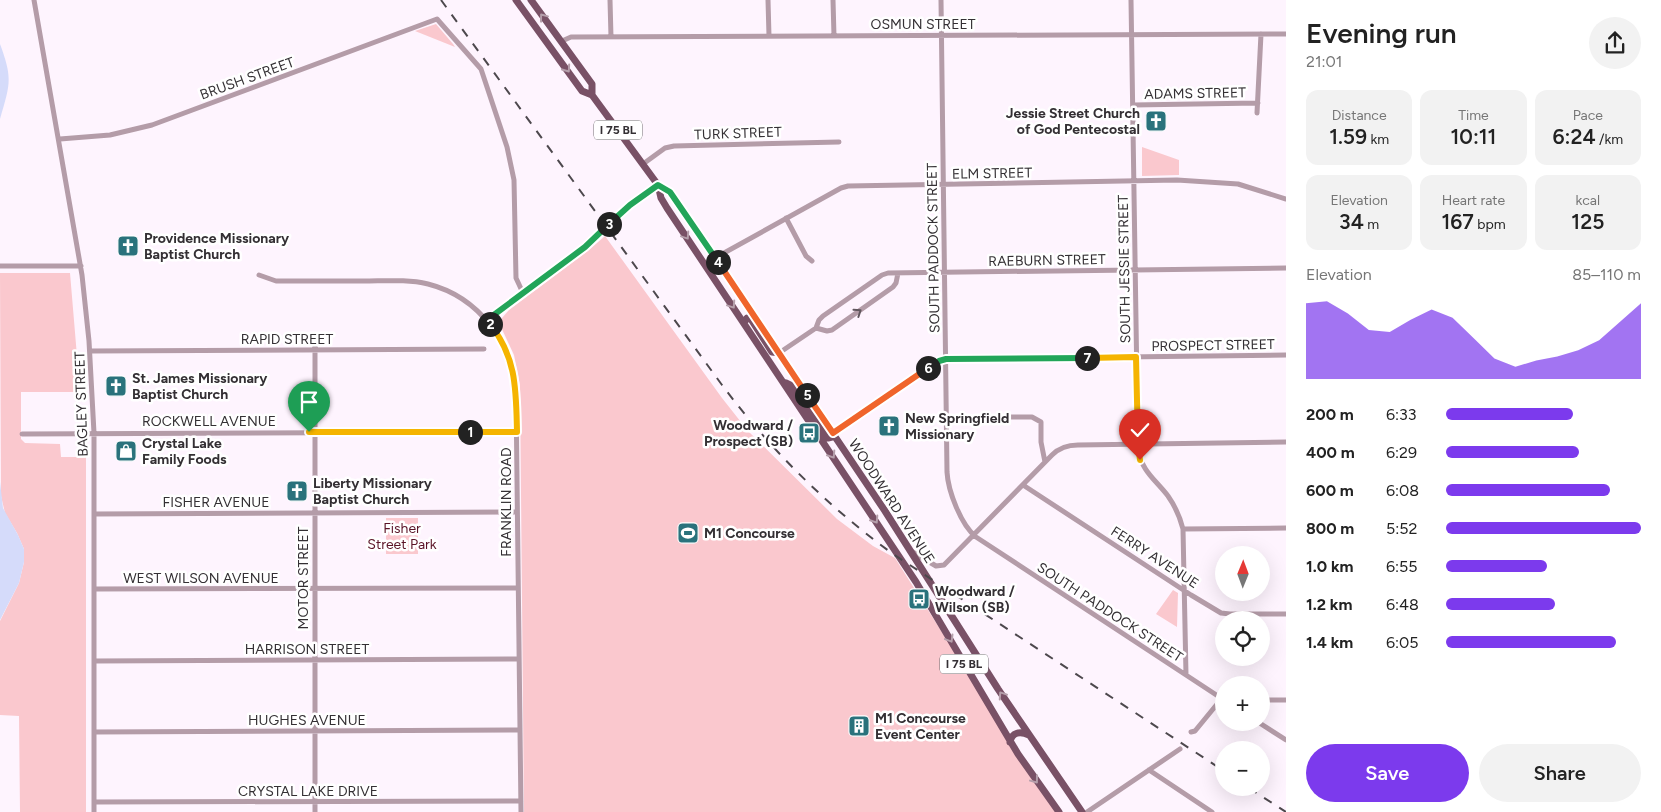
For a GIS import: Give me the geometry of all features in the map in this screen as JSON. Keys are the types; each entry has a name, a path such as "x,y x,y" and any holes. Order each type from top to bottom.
{"main road":[{"name":"WOODWARD AVENUE","path":"516,0 582,91 592,96 658,185 661,198 916,582 1010,742 1027,769 1059,812"},
{"name":"WOODWARD AVENUE","path":"531,0 592,84 592,96"},
{"name":"WOODWARD AVENUE","path":"658,185 670,192 715,258 911,550 998,689 1082,812"},
{"path":"744,323 747,318 751,319 772,352 779,353"},
{"path":"783,382 794,387 828,438 832,438 833,433"},
{"path":"1010,742 1011,737 1016,733 1022,732 1029,735"}],"street":[{"name":"BAGLEY STREET","path":"34,0 81,266 90,351 94,432 94,812"},
{"path":"610,0 611,37"},
{"path":"768,0 769,36"},
{"path":"833,0 834,36"},
{"name":"SOUTH PADDOCK STREET","path":"940,0 948,480 953,499 966,526 973,535 1215,694"},
{"name":"SOUTH JESSIE STREET","path":"1131,0 1138,444 1139,456 1143,466 1148,475 1171,500 1178,514 1182,529 1186,675"},
{"name":"BRUSH STREET","path":"60,139 110,135 152,125 437,19 481,69 507,147 513,172 516,275 523,293"},
{"path":"1257,113 1261,34"},
{"name":"OSMUN STREET","path":"562,41 571,37 1286,34"},
{"name":"ADAMS STREET","path":"1133,105 1258,103"},
{"name":"TURK STREET","path":"643,164 662,150 671,146 840,142"},
{"name":"ELM STREET","path":"715,258 845,187 1182,180 1235,184 1286,199"},
{"path":"487,320 592,241 624,210 658,185"},
{"path":"786,218 806,256 812,261"},
{"path":"0,266 81,266"},
{"name":"RAEBURN STREET","path":"779,353 816,328 821,317 882,275 888,273 1286,268"},
{"name":"RAEBURN STREET","path":"816,328 827,331 832,330 893,287 898,273"},
{"name":"FRANKLIN ROAD","path":"259,275 276,281 400,281 419,282 437,287 470,305 487,320 503,343 513,368 516,390 522,812"},
{"name":"MOTOR STREET","path":"314,343 315,812"},
{"name":"RAPID STREET","path":"90,351 484,350"},
{"name":"PROSPECT STREET","path":"833,433 937,362 946,359 1286,355"},
{"path":"995,417 1032,417 1041,422 1041,442 1045,462"},
{"name":"ROCKWELL AVENUE","path":"22,434 94,432 517,432"},
{"path":"911,550 936,566 944,565 1045,462 1058,451 1071,445 1286,442"},
{"name":"FERRY AVENUE","path":"1023,485 1224,614 1286,614"},
{"name":"FISHER AVENUE","path":"94,514 517,512"},
{"path":"1182,529 1286,528"},
{"name":"WEST WILSON AVENUE","path":"94,589 518,588"},
{"name":"HARRISON STREET","path":"94,660 519,659"},
{"path":"1270,700 1286,700"},
{"path":"1191,732 1195,731 1215,708"},
{"name":"HUGHES AVENUE","path":"94,732 520,730"},
{"path":"1270,730 1286,740"},
{"path":"1087,812 1180,749"},
{"path":"1149,770 1212,812"},
{"name":"CRYSTAL LAKE DRIVE","path":"94,802 521,801"}],"green space":[{"path":"436,24 453,44 455,47 415,31"},
{"path":"1142,147 1179,160 1179,175 1142,176"},
{"name":"M1 Concourse","path":"605,236 748,431 837,519 873,546 895,558 1056,812 524,812 520,385 514,355 501,327 502,318 509,310"},
{"path":"0,273 70,273 80,392 21,392 21,439 25,443 60,444 61,457 86,457 86,812 20,812 19,716 0,715 0,621 19,583 24,562 24,549 5,513 1,496"},
{"name":"Fisher Street Park","path":"386,518 418,518 418,554 386,554"},
{"path":"1173,590 1178,593 1177,627 1156,614"}],"water":[{"path":"0,44 7,66 9,82 0,119"},
{"path":"0,482 3,508 24,549 24,562 19,583 0,620"}],"railway":[{"path":"441,0 740,409 801,476 845,516 893,554 1215,765"},
{"path":"1261,796 1286,812"}],"place":[{"name":"Jessie Street Church of God Pentecostal","path":"1156,121"},
{"name":"Providence Missionary Baptist Church","path":"128,246"},
{"name":"St. James Missionary Baptist Church","path":"116,386"},
{"name":"New Springfield Missionary","path":"889,426"},
{"name":"Woodward / Prospect (SB)","path":"809,433"},
{"name":"Crystal Lake Family Foods","path":"126,451"},
{"name":"Liberty Missionary Baptist Church","path":"297,491"},
{"name":"M1 Concourse","path":"688,533"},
{"name":"Woodward / Wilson (SB)","path":"919,599"},
{"name":"M1 Concourse Event Center","path":"859,726"}],"route":[{"path":"309,432 517,432 516,390 513,368 503,343 487,320 592,241 619,214 658,185 670,192 833,433 940,360 1136,357 1140,460"}]}
